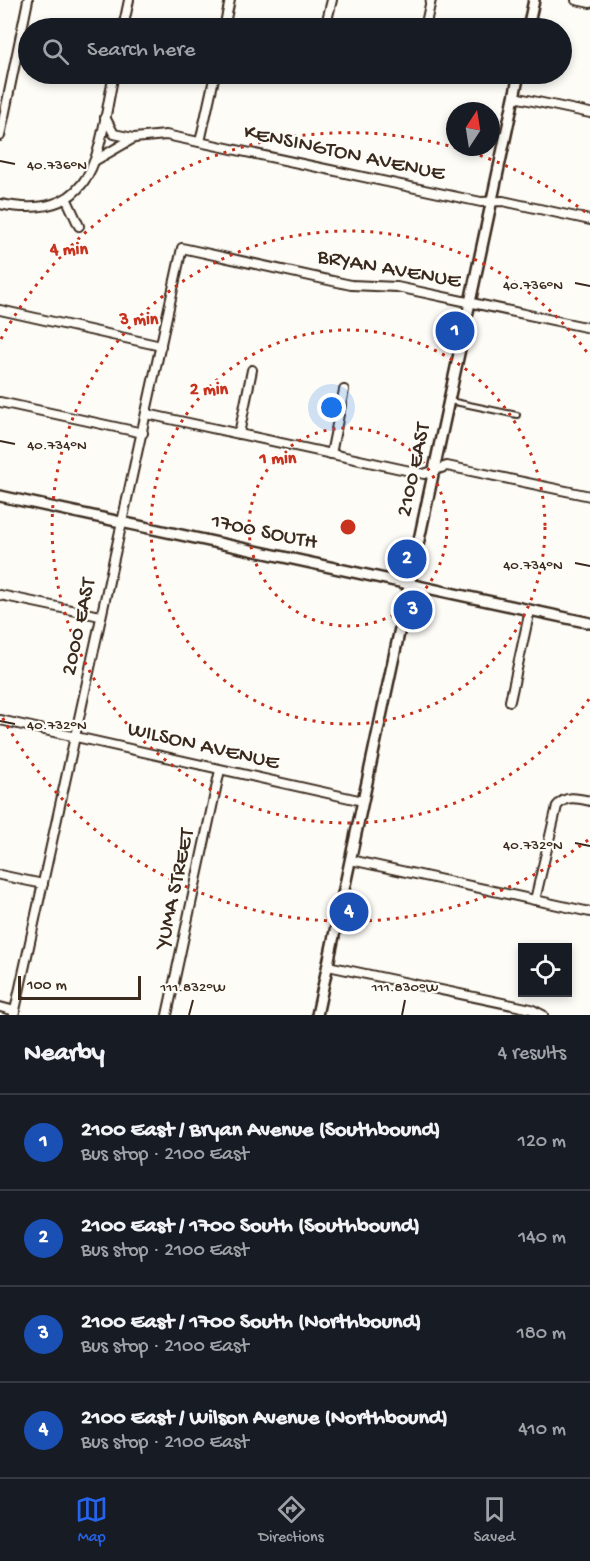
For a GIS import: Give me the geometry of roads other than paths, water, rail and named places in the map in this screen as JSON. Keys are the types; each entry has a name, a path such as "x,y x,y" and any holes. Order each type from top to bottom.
{"street":[{"path":"24,18 28,0"},
{"path":"125,18 129,0"},
{"path":"226,18 230,0"},
{"path":"328,18 332,0"},
{"path":"427,18 431,0"},
{"path":"530,18 534,0"},
{"path":"576,0 590,3"},
{"path":"0,135 18,48"},
{"path":"0,204 39,208 67,200 85,182 96,160 112,84"},
{"path":"200,142 212,84"},
{"name":"2100 EAST","path":"317,1015 517,84"},
{"path":"514,97 590,113"},
{"path":"105,117 114,134 134,138"},
{"name":"KENSINGTON AVENUE","path":"96,160 134,138 166,135 478,202 503,201 590,220"},
{"path":"67,200 80,226"},
{"name":"BRYAN AVENUE","path":"182,248 351,285 397,287 590,328"},
{"name":"2000 EAST","path":"15,1013 182,248"},
{"path":"0,310 162,346"},
{"path":"239,434 252,370"},
{"path":"331,454 344,390"},
{"path":"0,402 143,433"},
{"path":"147,414 424,474 447,466 590,496"},
{"name":"1700 SOUTH","path":"0,496 590,623"},
{"path":"0,595 100,616"},
{"path":"510,701 530,610"},
{"name":"WILSON AVENUE","path":"0,720 363,801"},
{"name":"YUMA STREET","path":"167,1015 220,770"},
{"path":"535,900 555,810 562,800 570,798 590,801"},
{"path":"351,860 590,912"},
{"path":"0,875 43,884"},
{"path":"328,966 531,1009 543,1015"},
{"path":"0,1007 15,1013"}],"lane":[{"path":"449,401 517,414"}],"place":[{"name":"2100 East / Bryan Avenue (Southbound)","path":"455,331"},
{"name":"2100 East / 1700 South (Southbound)","path":"407,559"},
{"name":"2100 East / 1700 South (Northbound)","path":"413,610"},
{"name":"2100 East / Wilson Avenue (Northbound)","path":"349,912"}]}
